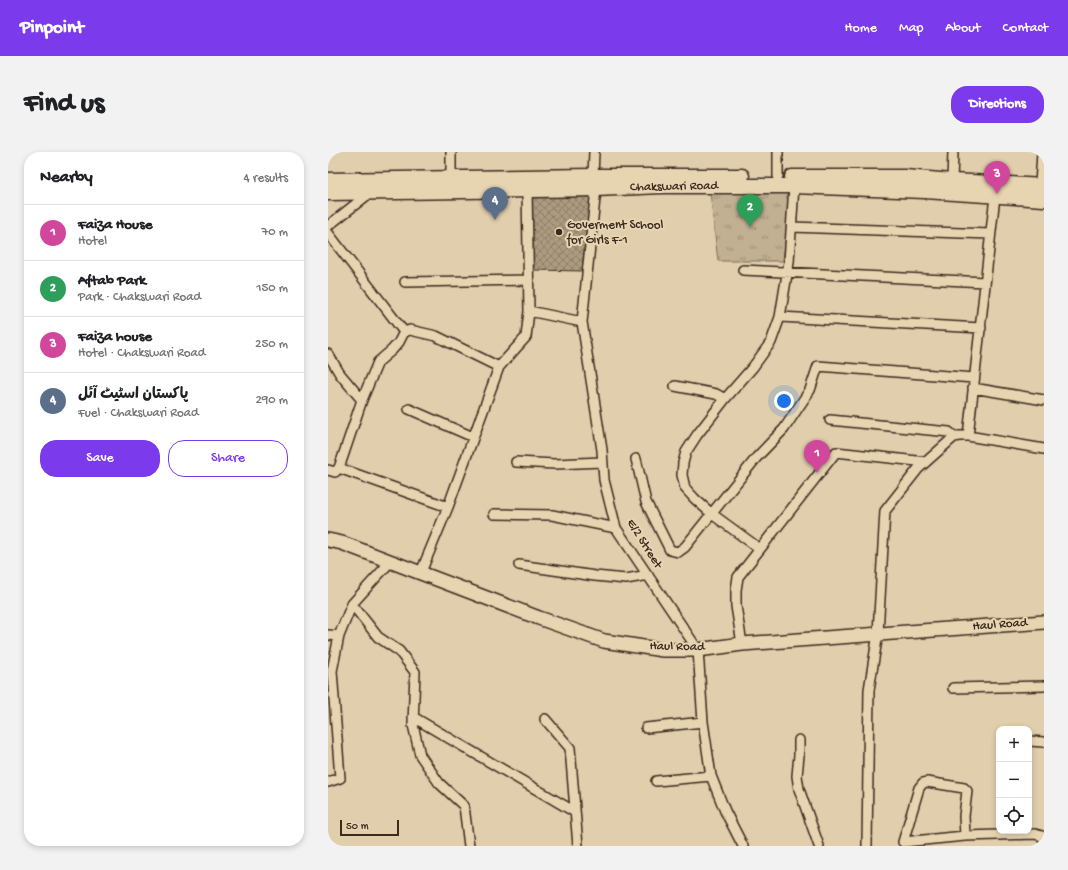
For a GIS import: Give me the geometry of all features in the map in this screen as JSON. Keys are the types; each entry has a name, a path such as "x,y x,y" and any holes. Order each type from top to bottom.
{"main road":[{"name":"Chakswari Road","path":"328,193 526,190 595,183 778,176 905,177 952,181 1042,185"},
{"name":"Chakswari Road","path":"328,180 451,178 661,186 794,186 926,191 1044,199"},
{"name":"Haul Road","path":"328,540 342,543 539,618 604,641 663,650 698,650 742,644 1044,622"}],"street":[{"path":"451,152 451,178"},
{"name":"E/2 Street","path":"594,152 595,183 582,322 602,450 604,480 616,528 698,650 703,722 711,776 725,811 743,846"},
{"path":"778,152 778,176"},
{"path":"952,152 952,181"},
{"path":"1042,152 1042,185"},
{"path":"760,549 694,499 685,488 682,475 682,463 686,452 697,435 725,399 753,367 771,342 780,317 788,272 794,186"},
{"path":"420,572 448,507 499,367 526,337 528,280 526,190"},
{"path":"328,226 372,192"},
{"path":"968,436 995,196"},
{"path":"792,227 990,234"},
{"path":"328,233 404,332"},
{"path":"743,270 985,282"},
{"path":"405,282 528,280"},
{"path":"528,311 582,322"},
{"path":"780,317 981,328"},
{"path":"328,470 335,472 339,468 362,400 378,362 399,342 404,332 410,330 436,336 499,367"},
{"path":"328,354 340,374 362,400"},
{"path":"636,459 646,502 670,550 678,552 685,547 757,457 784,429 810,390 818,366 974,383 1044,400"},
{"path":"675,386 716,394 725,399"},
{"path":"409,409 473,437"},
{"path":"830,420 949,432 954,438"},
{"path":"867,846 869,690 878,634 885,511 918,470 954,438 968,436 1044,449"},
{"path":"742,644 736,606 738,577 836,452 926,462"},
{"path":"516,462 555,464 602,462"},
{"path":"339,468 448,507"},
{"path":"494,514 552,515 616,528"},
{"path":"328,782 340,778 332,671 339,636 352,604 391,561"},
{"path":"519,565 626,579 648,575"},
{"path":"352,604 378,637 399,651 415,672 413,725 420,755 439,783 464,806 469,846"},
{"path":"328,636 339,636"},
{"path":"953,688 1044,686"},
{"path":"413,717 575,812"},
{"path":"544,719 570,748 578,846"},
{"path":"646,728 703,722"},
{"path":"799,740 797,776 799,789 819,846"},
{"path":"1032,741 1044,742"},
{"path":"656,781 711,776"},
{"path":"965,836 964,816 967,791 964,788 927,782 923,783 919,788 903,842 965,836 1036,834 1042,836 1044,840"}],"green space":[{"path":"710,192 791,192 783,261 718,261"}],"building":[{"name":"Goverment School for Girls F-1","path":"591,193 582,271 534,270 529,194"}],"place":[{"name":"Faiza house","path":"997,194"},
{"name":"پاکستان اسٹیٹ آئل","path":"495,220"},
{"name":"Aftab Park","path":"750,227"},
{"name":"Goverment School for Girls F-1","path":"559,232"},
{"name":"Faiza House","path":"817,473"}]}
